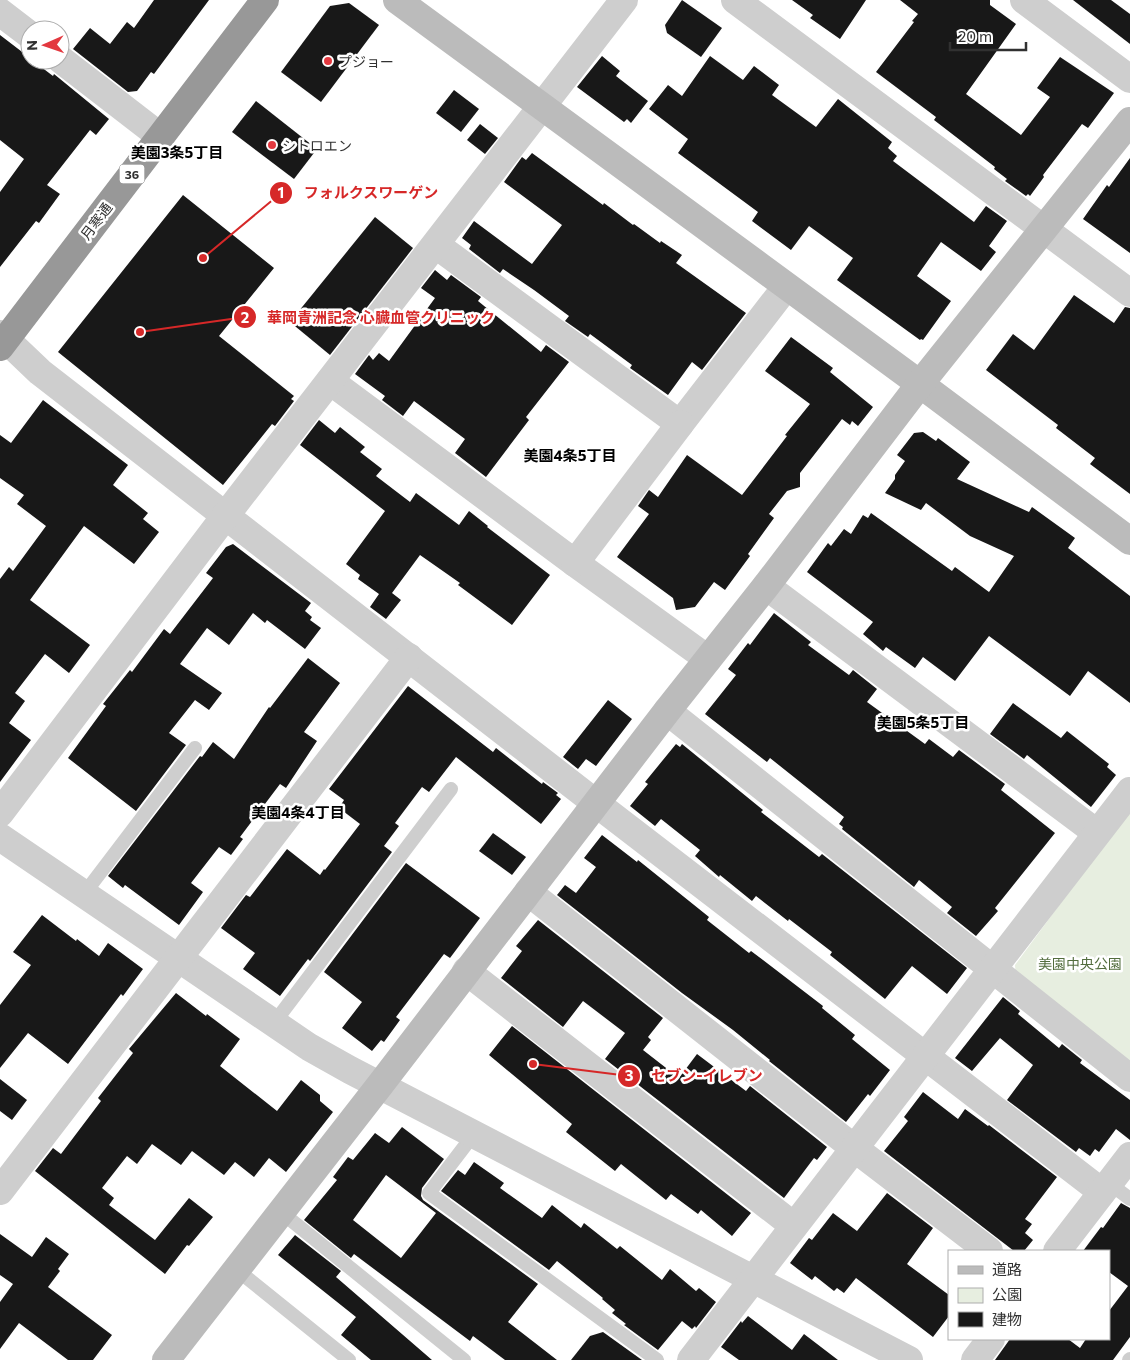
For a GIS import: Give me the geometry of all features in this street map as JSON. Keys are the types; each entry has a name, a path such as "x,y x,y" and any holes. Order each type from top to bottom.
{"highway":[{"name":"月寒通","path":"2,340 265,0"}],"street":[{"path":"397,0 920,384 1130,541"},
{"path":"0,813 226,515 624,0"},
{"path":"735,0 1130,293"},
{"path":"1024,0 1130,79"},
{"path":"0,12 20,28"},
{"path":"70,67 160,137"},
{"path":"166,1360 667,711 766,586 920,384 1130,121"},
{"path":"436,244 680,424"},
{"path":"575,564 786,287"},
{"path":"2,340 40,372 924,1056 1114,1192"},
{"path":"330,381 575,564 708,660"},
{"path":"766,586 1097,833"},
{"path":"0,1191 408,656"},
{"path":"667,711 1130,1078"},
{"path":"690,1360 1130,790"},
{"path":"0,838 309,1047 909,1360"},
{"path":"528,892 854,1148 988,1250"},
{"path":"466,971 794,1226"},
{"path":"1058,1250 1114,1192 1130,1156"},
{"path":"975,1360 990,1340"}],"lane":[{"path":"84,894 195,748"},
{"path":"274,1022 451,789"},
{"path":"474,1134 428,1193 657,1360"},
{"path":"281,1212 464,1360"},
{"path":"236,1269 349,1360"}],"green space":[{"name":"美園中央公園","path":"1130,812 1130,1068 1016,978 1015,965 1127,813"}],"building":[{"path":"154,0 209,0 154,74 151,72 137,91 128,92 73,49 90,28 110,44 127,22 134,28"},
{"path":"682,0 722,28 701,57 667,33 665,25"},
{"path":"792,0 866,0 840,39 810,18 813,15"},
{"path":"900,0 990,0 990,5 1016,24 966,94 1021,135 1050,97 1037,88 1060,57 1114,93 1088,128 1082,124 1043,175 1044,177 1030,196 1028,194 1026,196 1005,181 1007,179 994,169 995,167 934,120 936,117 876,72 918,14"},
{"path":"1073,0 1111,0 1130,14 1130,44"},
{"path":"349,3 379,25 321,102 281,72 330,6"},
{"path":"0,35 20,50 20,70 45,70 53,76 54,74 109,119 96,135 90,130 47,185 60,194 39,223 36,221 0,267 0,192 24,159 0,140"},
{"path":"602,56 620,71 616,76 648,101 631,123 627,119 624,122 577,87"},
{"path":"710,56 743,80 754,66 779,85 772,95 816,127 838,99 892,142 888,148 897,156 893,161 974,222 986,206 1007,221 989,246 996,252 981,271 941,242 917,276 951,301 923,340 920,340 837,280 853,258 809,226 791,250 752,221 758,212 678,153 688,139 649,109 668,85 682,96"},
{"path":"454,90 479,109 461,132 436,113"},
{"path":"256,101 317,149 294,179 232,132"},
{"path":"480,124 498,138 485,154 467,140"},
{"path":"532,153 603,205 604,203 660,243 661,241 682,255 676,263 746,313 702,370 692,362 668,395 630,368 632,365 590,334 588,337 565,321 569,316 534,290 503,269 500,273 469,249 471,245 462,238 474,221 532,264 562,225 504,182 522,157 526,160"},
{"path":"1130,158 1130,253 1083,219 1107,185 1109,187"},
{"path":"183,195 274,268 219,336 294,396 291,399 294,401 275,426 272,424 223,485 58,352"},
{"path":"375,217 413,248 330,355 290,322"},
{"path":"435,270 447,280 451,275 481,297 478,301 541,352 546,345 569,362 526,417 529,420 486,477 455,453 465,439 414,401 403,416 382,400 385,396 355,374 369,355 373,360 379,353 389,361 435,298 421,288"},
{"path":"1074,295 1114,323 1125,307 1130,308 1130,494 1090,464 1095,458 1056,428 1058,425 986,370 1013,334 1034,350"},
{"path":"791,337 833,368 830,372 873,407 858,426 852,421 850,425 842,419 800,473 800,487 787,491 769,514 774,518 748,554 750,556 725,590 714,582 695,607 676,610 673,598 617,557 649,514 638,506 649,490 658,497 687,455 742,495 810,404 765,371"},
{"path":"43,400 128,465 113,485 148,513 143,519 159,532 134,564 84,526 30,600 90,645 69,673 45,654 15,693 25,701 9,723 31,740 0,782 0,579 9,567 13,571 46,526 17,504 24,495 0,478 0,435 11,443"},
{"path":"319,420 335,433 340,427 365,447 360,452 382,469 376,476 410,502 416,493 459,525 469,511 550,575 512,625 458,585 460,583 420,555 392,593 401,600 386,619 370,607 379,594 358,579 360,575 346,564 385,511 300,445"},
{"path":"923,432 936,441 938,438 970,462 957,479 1029,512 1032,507 1075,538 1068,548 1130,596 1130,703 1088,671 1070,696 989,636 955,681 923,657 915,668 886,647 883,651 863,634 873,622 807,572 828,543 831,546 844,529 851,534 863,515 868,518 871,513 952,571 955,567 989,592 1014,556 970,536 926,503 921,510 885,493 905,461 897,455 914,433"},
{"path":"233,544 311,603 305,611 312,617 310,620 321,628 305,649 267,620 265,623 253,613 229,645 207,628 180,664 222,693 209,710 195,700 169,733 186,745 136,811 68,758 106,706 103,704 130,670 132,672 164,629 170,634 213,578 206,573 226,547"},
{"path":"774,613 811,642 808,645 849,675 853,670 877,689 867,702 925,744 929,739 953,757 959,750 1005,784 1001,790 1055,833 995,908 998,911 976,936 947,913 952,907 919,880 914,887 842,829 843,827 839,824 844,817 770,758 767,762 705,714 736,675 728,669 748,643 750,645"},
{"path":"308,658 340,683 304,732 317,741 286,788 280,784 240,837 243,839 231,855 219,847 191,883 203,892 179,925 125,885 123,888 108,876 200,756 202,757 213,742 234,759 269,707"},
{"path":"408,686 493,752 496,748 542,784 543,782 558,793 556,795 561,799 541,824 456,757 429,792 422,787 395,823 399,826 384,846 392,852 310,961 308,959 280,996 243,969 255,953 221,928 246,895 250,897 287,849 320,875 325,870 360,824 339,808 344,800 329,789"},
{"path":"608,700 632,719 596,766 586,759 578,769 563,757"},
{"path":"1013,703 1061,738 1067,731 1109,764 1107,767 1116,775 1091,807 1027,755 1024,759 990,734"},
{"path":"676,744 680,747 682,744 763,810 761,812 819,857 822,854 967,968 947,994 912,966 885,999 830,955 832,952 789,919 788,921 756,896 752,901 720,875 719,877 695,856 700,850 661,819 655,826 630,806 648,784 645,782"},
{"path":"493,833 526,857 512,875 479,851"},
{"path":"602,835 637,862 638,860 709,917 707,920 749,953 751,951 823,1006 822,1008 855,1035 852,1039 890,1070 870,1096 868,1094 846,1122 733,1030 682,993 557,895 565,885 576,893 596,867 584,858"},
{"path":"406,863 480,918 450,958 444,954 396,1017 400,1020 384,1042 381,1040 372,1051 342,1028 362,1002 324,972"},
{"path":"42,915 99,956 108,943 143,969 123,996 121,994 68,1064 28,1033 0,1068 0,1005 31,965 13,952"},
{"path":"538,920 663,1018 648,1037 651,1040 643,1050 679,1078 697,1054 746,1091 750,1086 827,1147 817,1160 814,1158 784,1198 605,1059 625,1033 583,1001 563,1027 501,978 522,951 516,946"},
{"path":"176,993 240,1039 220,1066 277,1111 301,1080 320,1095 320,1101 333,1112 286,1172 269,1158 254,1177 235,1162 224,1175 192,1151 181,1165 152,1144 137,1164 127,1156 102,1188 114,1198 109,1205 155,1240 189,1198 213,1217 189,1246 187,1245 165,1274 35,1171 53,1148 61,1154 101,1101 98,1098 133,1053 129,1049"},
{"path":"1003,997 1020,1011 1018,1014 1059,1048 1062,1044 1082,1060 1080,1063 1130,1100 1130,1140 1116,1129 1099,1152 1095,1149 1090,1156 1079,1148 1076,1152 1007,1100 1033,1065 1000,1038 972,1071 955,1058"},
{"path":"512,1026 751,1213 732,1236 701,1210 698,1214 671,1194 666,1200 621,1164 615,1171 566,1132 572,1124 489,1055"},
{"path":"0,1079 27,1100 12,1120 0,1111"},
{"path":"923,1092 958,1119 965,1109 1057,1177 1025,1219 1032,1224 1025,1233 1033,1240 1025,1250 1013,1250 884,1151 908,1121 904,1117"},
{"path":"402,1127 444,1159 422,1188 421,1196 423,1200 538,1284 508,1322 557,1360 505,1360 473,1336 470,1341 354,1254 351,1258 304,1220 337,1180 333,1177 348,1157 353,1160 375,1133 389,1143","holes":["386,1175 436,1213 401,1258 353,1220"]},
{"path":"474,1162 504,1183 500,1188 542,1218 552,1205 581,1228 584,1223 617,1249 620,1246 662,1280 670,1269 696,1291 699,1288 716,1302 696,1328 695,1326 692,1329 682,1321 658,1350 624,1325 626,1324 612,1313 615,1310 603,1298 557,1261 549,1270 441,1191 458,1170 465,1175"},
{"path":"887,1193 933,1228 907,1264 948,1294 948,1317 933,1337 856,1278 844,1293 837,1288 834,1291 815,1276 812,1280 790,1263 809,1238 812,1240 833,1213 857,1231"},
{"path":"1121,1203 1130,1208 1130,1337 1113,1360 995,1360 1009,1340 1069,1340 1080,1348 1085,1340 1110,1340 1110,1310 1128,1286 1110,1273 1110,1250 1084,1250 1101,1227 1103,1228"},
{"path":"0,1234 32,1257 46,1237 69,1254 58,1269 60,1271 48,1287 112,1335 93,1360 68,1360 19,1323 0,1349 0,1302 13,1284 0,1275"},
{"path":"295,1235 341,1271 336,1277 432,1360 371,1360 341,1335 356,1317 278,1255"},
{"path":"748,1316 792,1350 804,1334 838,1360 739,1360 721,1347 741,1321 742,1323"},
{"path":"603,1332 642,1360 571,1360 590,1336"}],"place":[{"name":"プジョー","path":"328,61"},
{"name":"シトロエン","path":"272,145"},
{"name":"フォルクスワーゲン","path":"203,258"},
{"name":"華岡青洲記念 心臓血管クリニック","path":"140,332"},
{"name":"セブン-イレブン","path":"533,1064"}],"district":[{"name":"美園3条5丁目","path":"177,152"},
{"name":"美園4条5丁目","path":"570,455"},
{"name":"美園5条5丁目","path":"923,722"},
{"name":"美園4条4丁目","path":"298,812"}]}
